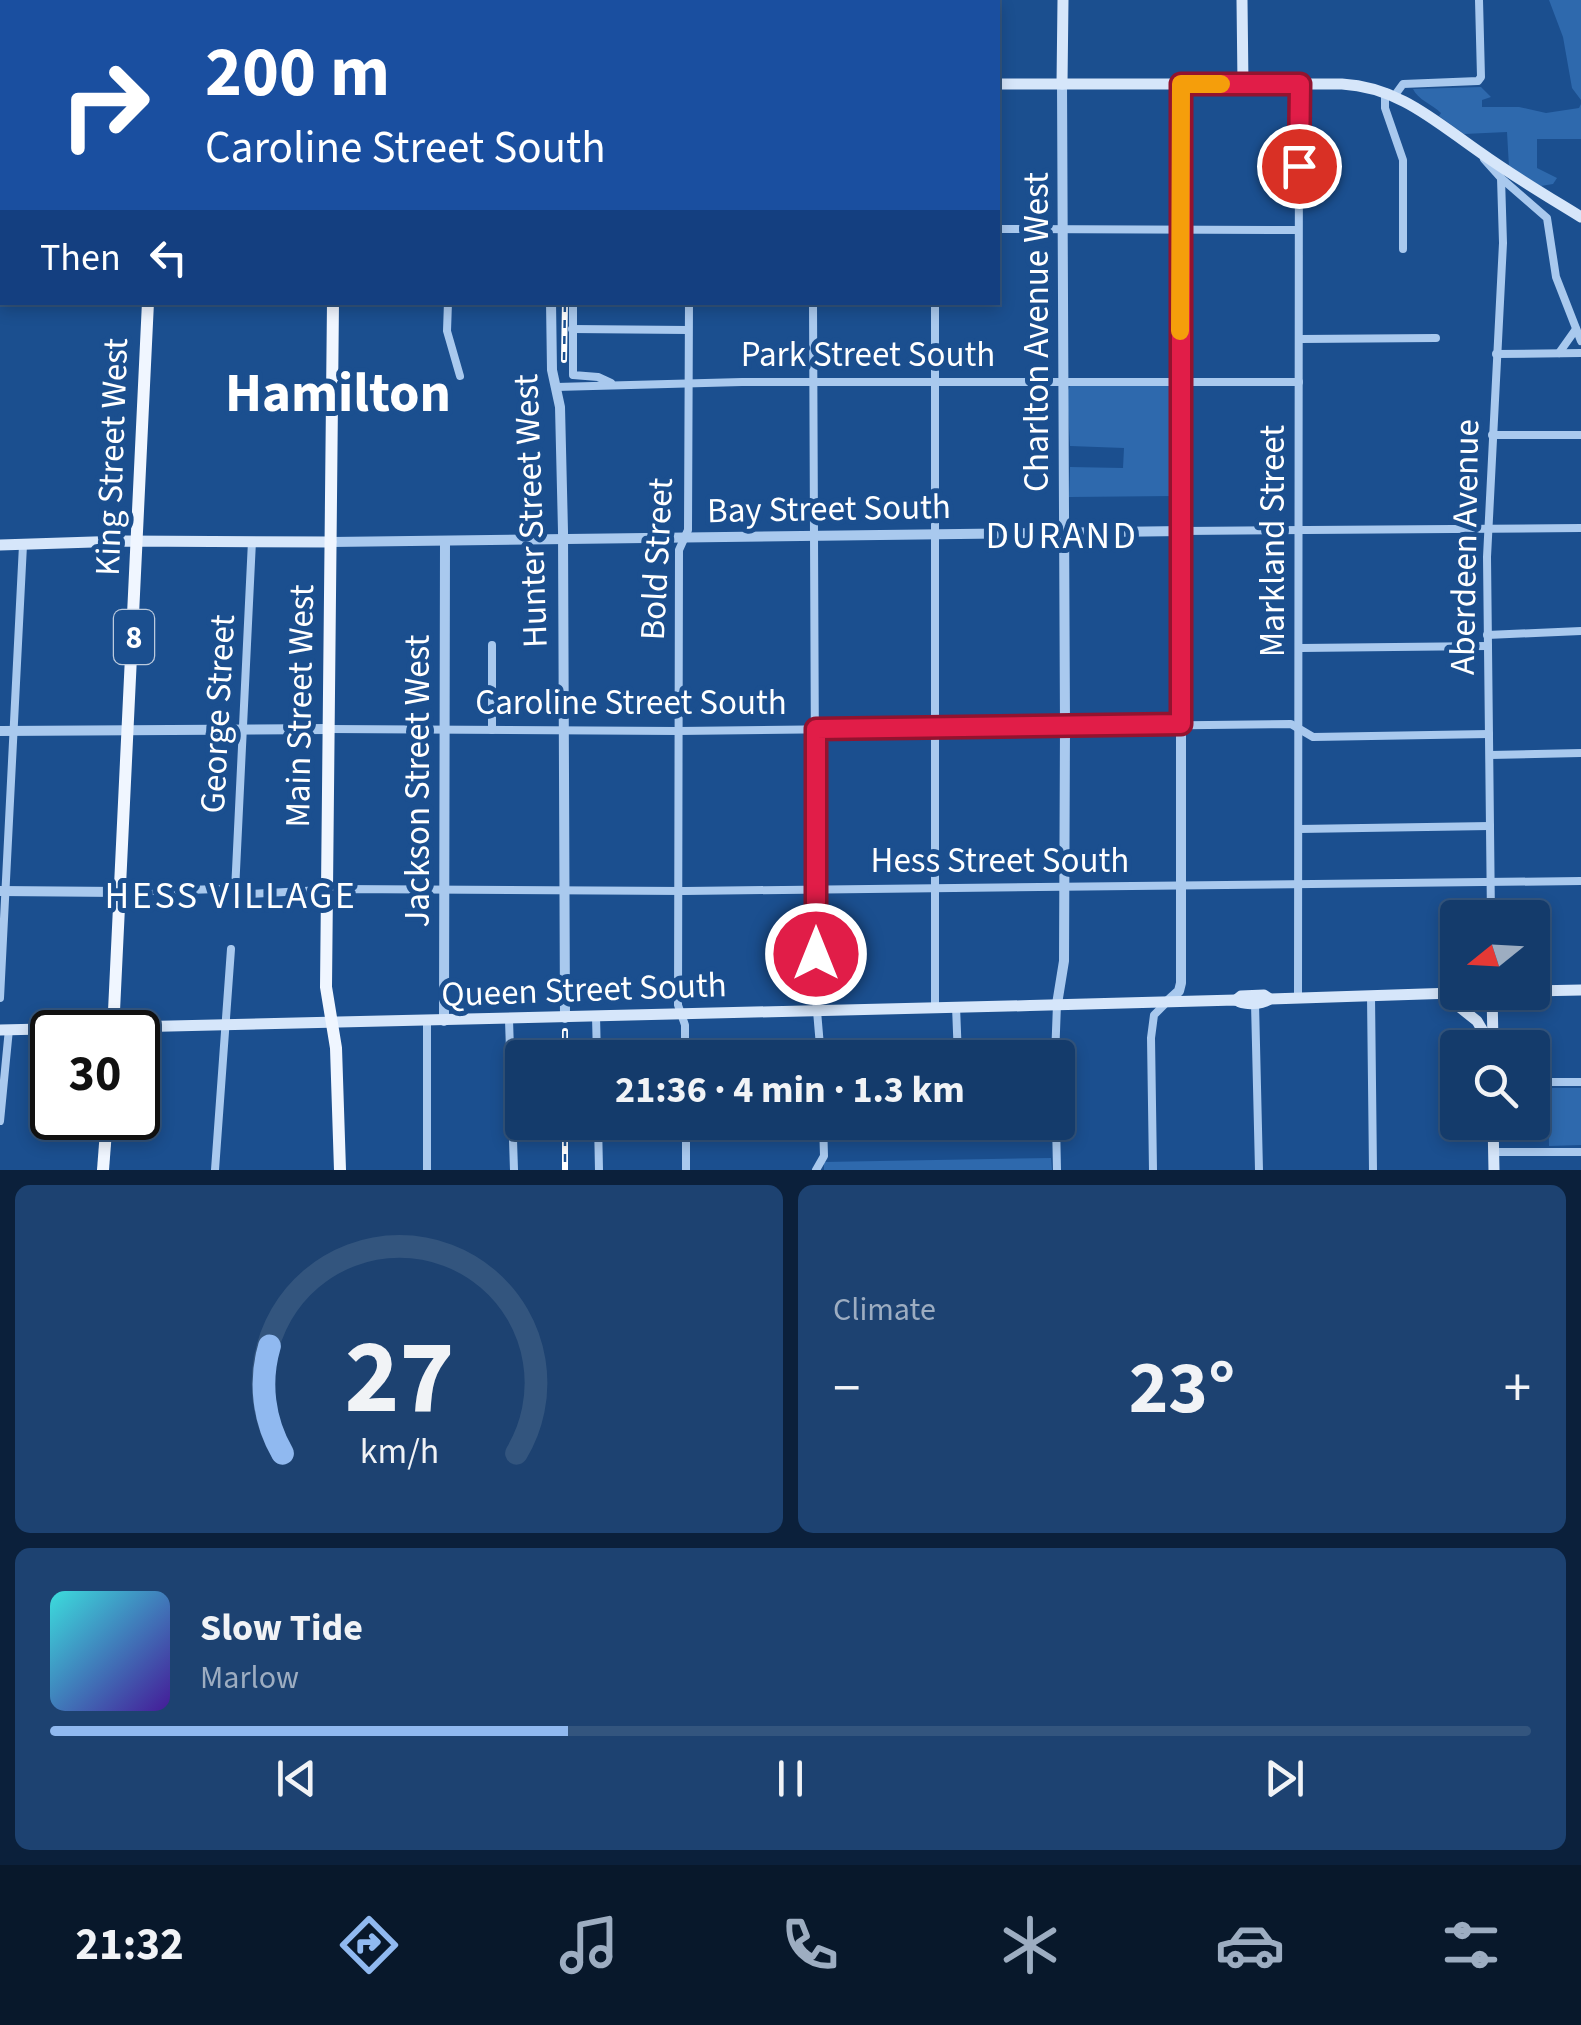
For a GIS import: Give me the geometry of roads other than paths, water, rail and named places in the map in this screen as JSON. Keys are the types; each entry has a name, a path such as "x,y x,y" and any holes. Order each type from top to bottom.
{"main road":[{"path":"1062,84 1063,0"},
{"path":"1242,0 1243,84"},
{"path":"1000,84 1347,84 1390,94 1581,217"},
{"name":"King Street West","path":"115,1010 148,305"},
{"name":"Main Street West","path":"333,305 326,987 338,1073 340,1170"},
{"name":"Bay Street South","path":"0,545 331,542"},
{"path":"1550,991 1581,990"},
{"name":"Queen Street South","path":"1236,1000 1240,996 1264,994 1270,998"},
{"name":"Queen Street South","path":"160,1028 935,1006 1236,1000 1241,1004 1270,998 1440,994"},
{"path":"1463,1010 1482,1030"},
{"name":"Queen Street South","path":"4,1030 30,1030"},
{"path":"103,1170 105,1140"},
{"path":"1494,1140 1494,1170"}],"street":[{"path":"1402,249 1404,160 1385,108 1390,94 1403,84 1478,81 1480,0"},
{"name":"Charlton Avenue West","path":"1056,1040 1064,960 1066,726 1062,84"},
{"path":"1153,1170 1150,1038 1154,1015 1180,987 1181,84"},
{"name":"Markland Street","path":"1298,998 1300,84"},
{"path":"1479,152 1501,178 1537,206 1549,223 1556,277 1581,341"},
{"name":"Aberdeen Avenue","path":"1490,900 1489,528 1502,243 1501,178"},
{"path":"1000,229 1298,230"},
{"path":"448,305 448,330 460,376"},
{"name":"Hunter Street West","path":"552,305 551,358 560,407 563,540 565,1018"},
{"path":"572,305 574,374 598,377 615,386"},
{"name":"Bold Street","path":"685,1040 680,1014 677,891 679,550 688,522 689,305"},
{"path":"814,305 816,889 820,1040"},
{"path":"935,305 935,1006"},
{"path":"572,329 688,330"},
{"path":"1559,352 1576,329"},
{"path":"1300,339 1436,338"},
{"path":"1496,354 1581,353"},
{"name":"Park Street South","path":"556,387 689,382 1299,382"},
{"path":"1492,435 1581,435"},
{"name":"Bay Street South","path":"331,542 1581,528"},
{"name":"George Street","path":"234,891 252,541"},
{"name":"Jackson Street West","path":"444,1021 445,542"},
{"path":"0,998 24,544"},
{"path":"1488,635 1581,631"},
{"path":"492,646 492,730"},
{"path":"1300,648 1488,646"},
{"name":"Caroline Street South","path":"0,731 678,731 1291,724 1313,737 1489,734"},
{"path":"1490,755 1581,753"},
{"path":"1299,828 1490,826"},
{"name":"Hess Street South","path":"120,892 677,891 1581,881"},
{"path":"3,891 120,892"},
{"path":"214,1170 231,949"},
{"path":"1371,996 1374,1170"},
{"path":"1255,1003 1259,1170"},
{"path":"956,1006 957,1040"},
{"path":"596,1016 596,1040"},
{"path":"509,1020 514,1170"},
{"path":"427,1022 428,1170"},
{"path":"0,1122 4,1030"},
{"path":"1550,1082 1581,1082"},
{"path":"599,1140 600,1170"},
{"path":"686,1140 686,1170"},
{"path":"816,1170 824,1156 824,1140"},
{"path":"1056,1140 1056,1170"},
{"path":"1494,1152 1581,1152"}],"railway":[{"path":"564,360 565,305"},
{"path":"565,1031 565,1040"},
{"path":"565,1140 565,1170"}],"district":[{"name":"Hamilton","path":"338,392"},
{"name":"DURAND","path":"1062,535"},
{"name":"HESS VILLAGE","path":"231,895"}]}
